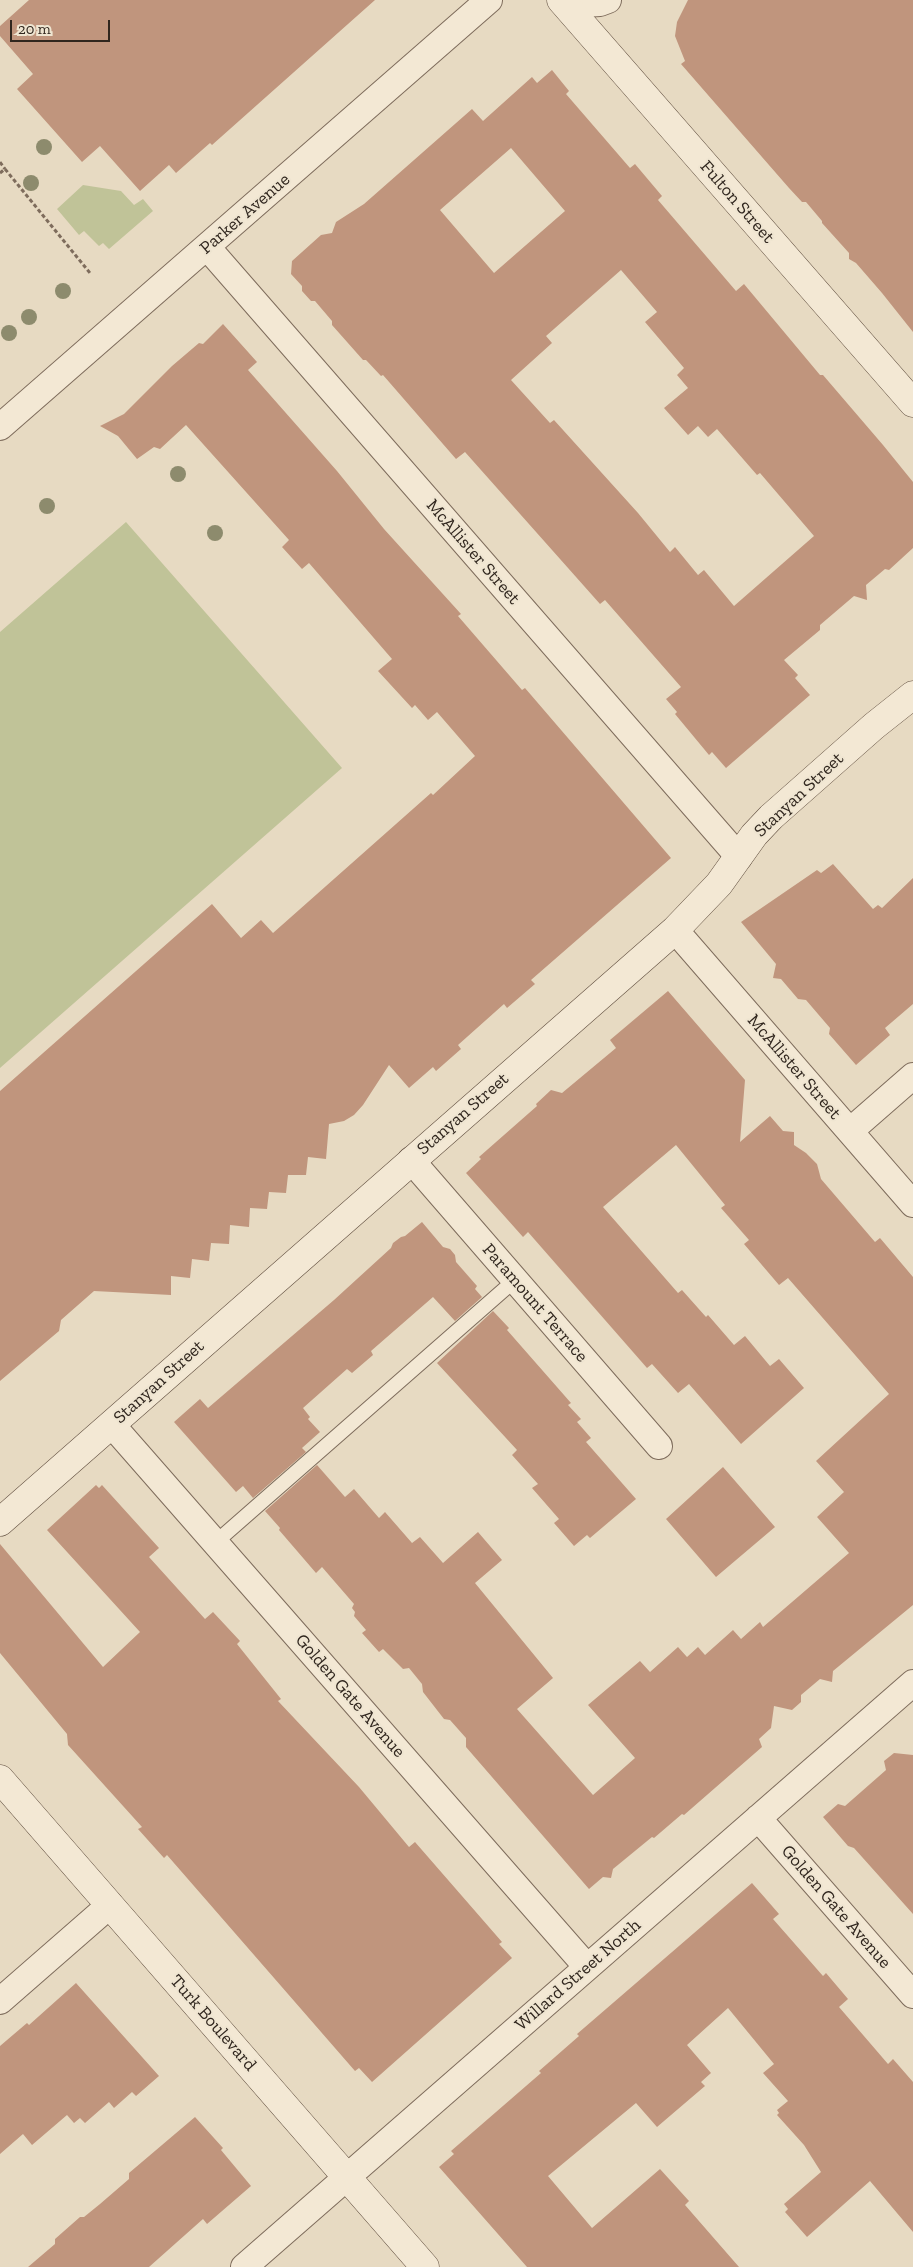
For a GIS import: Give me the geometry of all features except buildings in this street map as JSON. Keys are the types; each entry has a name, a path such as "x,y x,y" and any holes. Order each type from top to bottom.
{"main road":[{"name":"Fulton Street","path":"561,0 913,403"},
{"name":"Stanyan Street","path":"0,1522 674,930 713,891 754,835 772,817 874,726 913,695"},
{"name":"Turk Boulevard","path":"0,1779 425,2267"}],"street":[{"name":"Parker Avenue","path":"0,427 489,0"},
{"path":"571,0 584,4 600,3 608,0"},
{"name":"McAllister Street","path":"207,247 739,857"},
{"name":"McAllister Street","path":"674,930 913,1204"},
{"path":"850,1131 913,1076"},
{"name":"Paramount Terrace","path":"411,1160 659,1446"},
{"name":"Golden Gate Avenue","path":"112,1425 587,1967"},
{"name":"Willard Street North","path":"244,2267 913,1683"},
{"name":"Golden Gate Avenue","path":"758,1818 913,1995"},
{"path":"0,2001 110,1905"}],"lane":[{"path":"216,1542 515,1280"}],"path":[{"path":"0,162 90,273"},
{"path":"0,173 5,168"}],"green space":[{"path":"83,185 121,191 134,205 143,199 153,211 109,249 103,243 99,246 84,231 79,235 57,209"},
{"path":"126,522 342,768 0,1068 0,632"}]}
